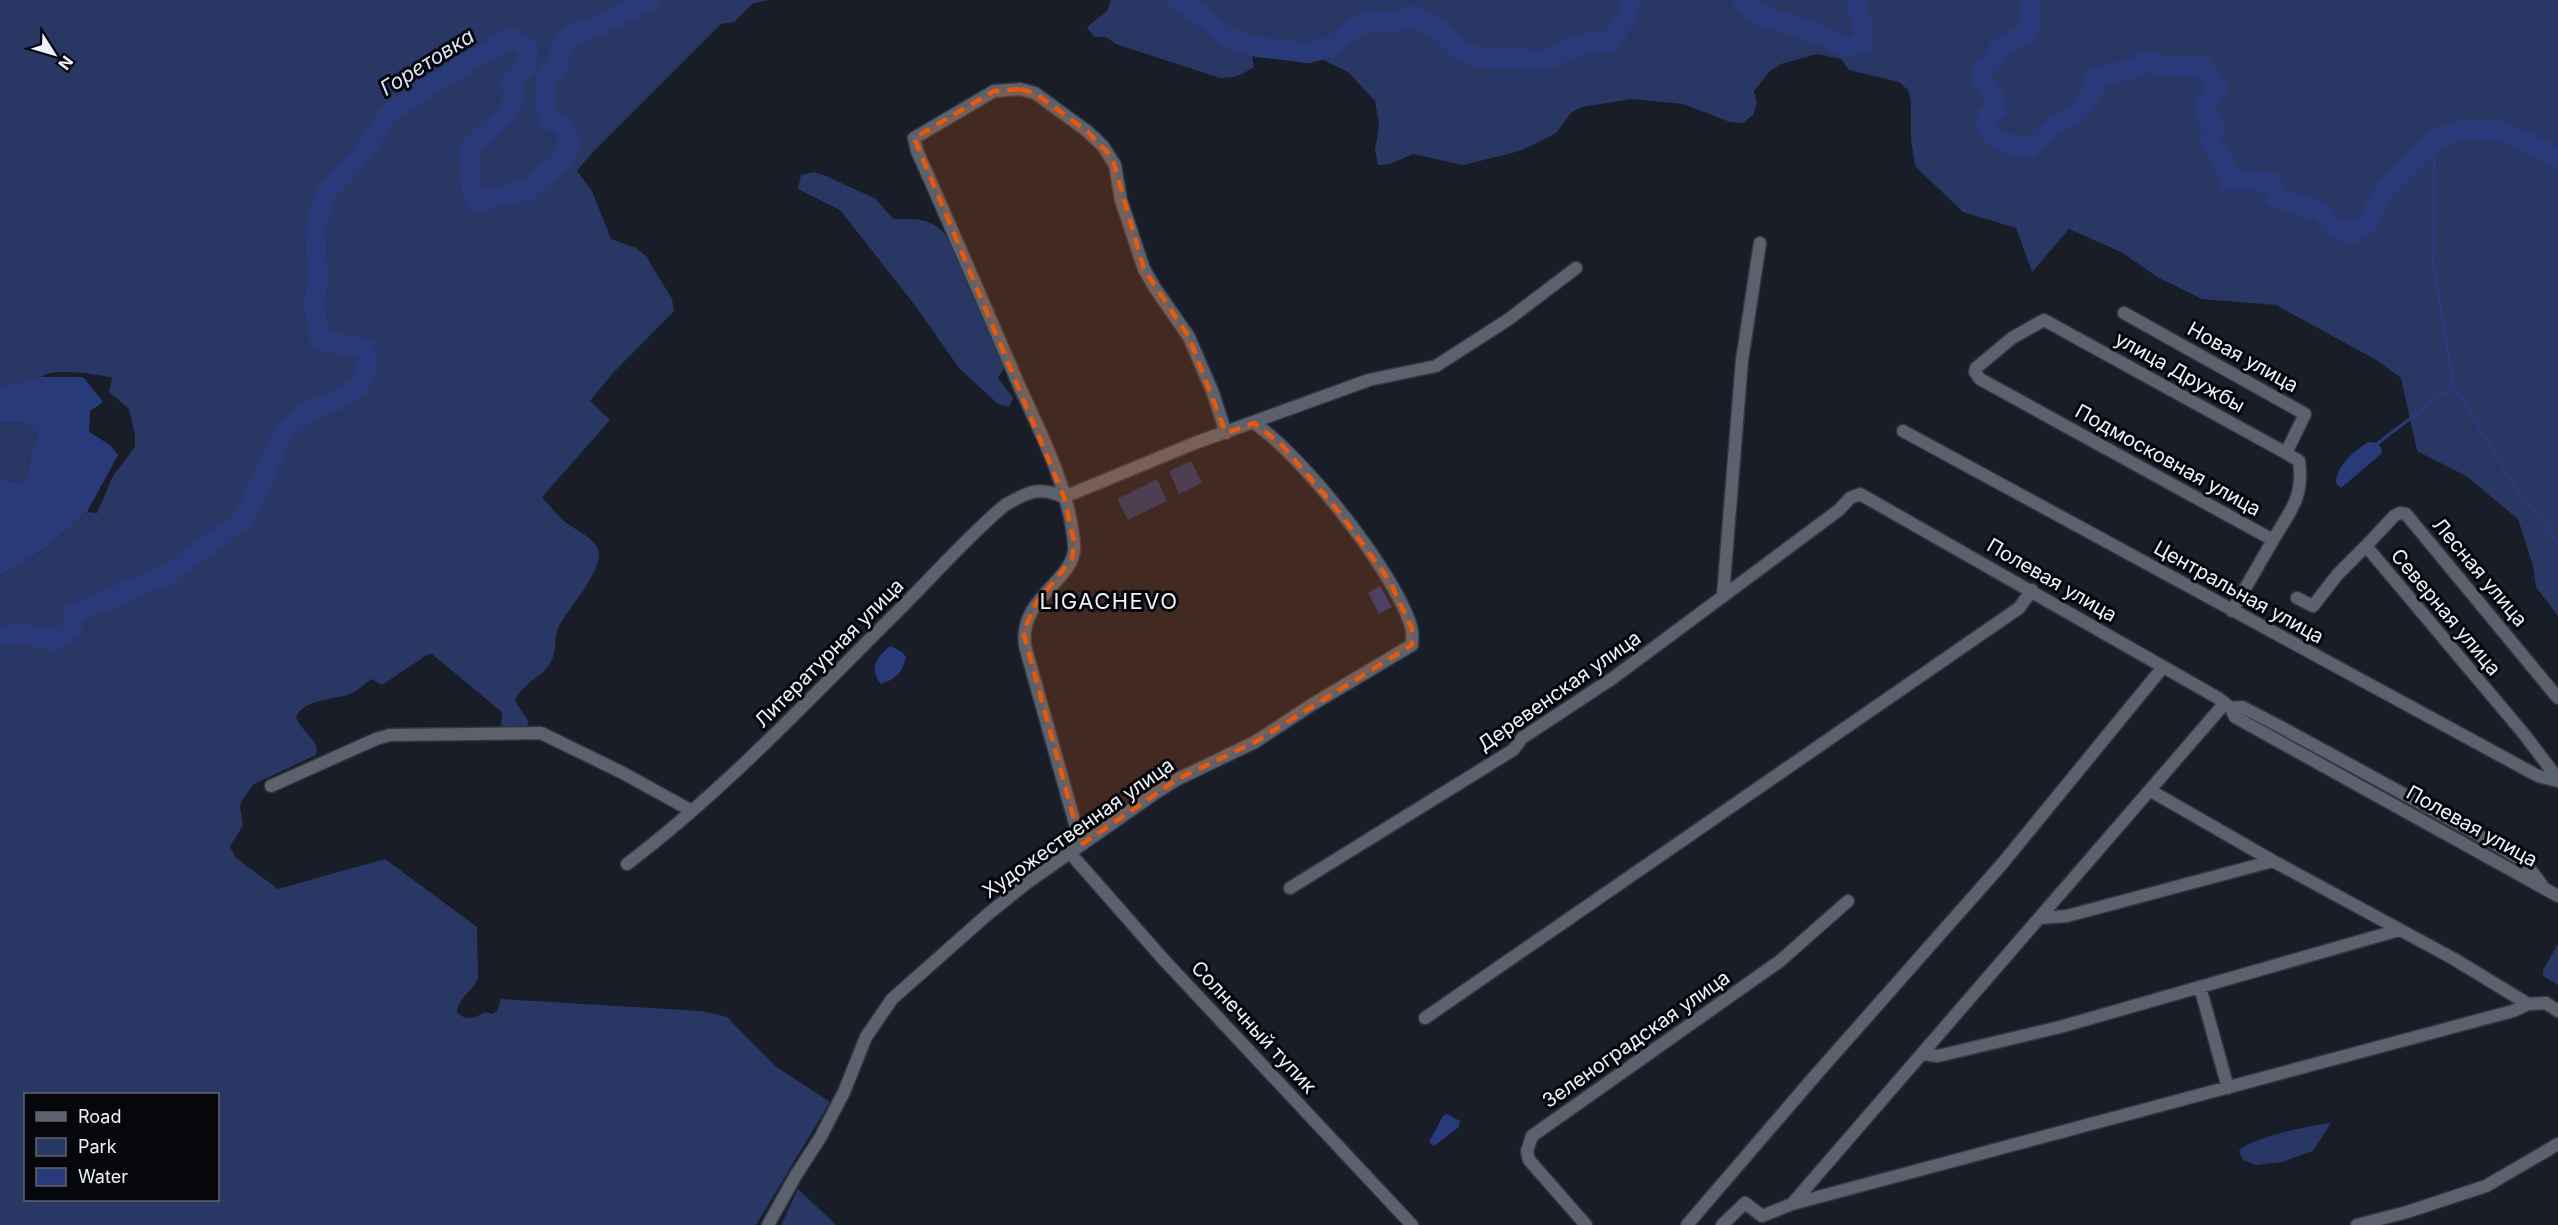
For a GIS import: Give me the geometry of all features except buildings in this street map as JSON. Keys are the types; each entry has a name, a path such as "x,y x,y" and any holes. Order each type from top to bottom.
{"street":[{"path":"1082,845 1025,646 1023,632 1036,603 1072,559 1074,542 1064,497 1042,437 917,151 914,138 994,91 1020,89 1035,93 1087,131 1112,157 1121,200 1144,269 1189,337 1213,393 1226,432"},
{"path":"1723,596 1742,360 1760,243"},
{"path":"1064,497 1226,432 1369,380 1436,366 1501,324 1576,268"},
{"name":"Новая улица","path":"2124,313 2305,414 2286,453"},
{"name":"улица Дружбы","path":"1975,372 1978,365 2012,338 2038,321 2044,320 2286,453 2299,461 2302,481 2297,500 2273,540"},
{"name":"Подмосковная улица","path":"1975,372 1980,379 2273,540 2232,611"},
{"name":"Художественная улица","path":"768,1225 820,1138 844,1092 866,1037 892,999 988,914 1028,882 1178,779 1255,742 1313,704 1412,645 1412,628 1389,580 1340,513 1304,470 1282,445 1254,423"},
{"name":"Центральная улица","path":"1903,431 2538,776 2558,780"},
{"name":"Литературная улица","path":"627,864 692,811 776,734 866,640 992,516 1025,494 1045,490 1064,497"},
{"name":"Полевая улица","path":"1850,498 1860,494 2032,590 2228,706 2242,707 2524,861 2542,885 2558,896"},
{"name":"Деревенская улица","path":"1290,888 1514,750 1522,738 1614,678 1839,510 1850,498"},
{"name":"Лесная улица","path":"2366,546 2394,516 2400,513 2406,514 2558,698"},
{"name":"Северная улица","path":"2297,598 2313,606 2338,574 2366,546 2524,734 2558,780"},
{"path":"1425,1018 2019,608 2032,590"},
{"path":"1688,1225 1814,1077 2002,864 2159,672"},
{"path":"1792,1204 2039,918 2228,706"},
{"name":"Полевая улица","path":"2228,706 2235,717 2532,883 2542,885"},
{"path":"271,786 376,739 390,735 541,733 621,772 692,811"},
{"path":"2379,797 2386,784"},
{"path":"2151,791 2273,861 2454,959 2528,1004"},
{"name":"Солнечный тупик","path":"1070,853 1164,960 1412,1225"},
{"path":"2039,918 2067,916 2273,861"},
{"name":"Зеленоградская улица","path":"1586,1225 1529,1160 1527,1151 1532,1136 1780,962 1848,901"},
{"path":"1922,1054 1938,1056 2060,1027 2399,930"},
{"path":"2200,987 2228,1088"},
{"path":"1722,1225 1745,1203 1762,1216 1792,1204 2513,1011 2528,1004 2546,1002 2558,1011"},
{"path":"2357,1225 2407,1212 2486,1186 2558,1144"}],"highlighted area":[{"path":"1020,89 1035,93 1087,131 1112,157 1144,269 1189,337 1226,433 1254,423 1282,445 1340,513 1389,580 1412,628 1412,645 1255,742 1178,779 1081,845 1023,632 1036,603 1072,559 1074,542 1064,497 914,138 994,91"}],"green space":[{"path":"0,0 768,0 752,4 734,22 721,24 592,153 577,171 592,191 611,239 636,248 646,256 672,299 674,311 612,374 590,401 610,420 542,497 564,521 592,541 598,550 599,557 592,576 558,627 552,660 526,685 515,701 529,722 526,727 507,728 501,725 502,712 432,654 427,655 382,685 371,679 350,694 312,703 300,711 296,717 316,745 316,755 254,784 242,800 240,806 243,825 230,847 236,858 278,889 385,859 477,927 478,978 458,1007 457,1012 464,1017 474,1017 485,1012 492,1014 497,1011 501,999 702,1011 727,1017 775,1066 830,1102 756,1225 0,1225 0,576 45,549 87,512 97,513 113,476 135,447 135,435 129,409 109,392 112,377 56,372 0,387"},
{"path":"1111,0 2558,0 2558,616 2536,587 2533,566 2518,519 2466,476 2417,451 2401,378 2378,361 2276,305 2202,299 2159,278 2121,252 2069,229 2032,272 2016,228 1963,212 1915,166 1911,140 1911,102 1908,90 1899,82 1849,70 1841,59 1817,54 1781,64 1770,71 1754,91 1757,103 1753,115 1743,123 1730,122 1683,104 1633,99 1581,107 1571,113 1556,133 1512,153 1463,165 1413,154 1390,164 1378,165 1375,150 1379,125 1375,101 1348,72 1323,60 1252,55 1254,67 1238,76 1220,78 1116,44 1106,37 1094,37 1087,27 1107,11"},
{"path":"814,172 876,199 893,219 917,219 930,223 949,238 1004,368 998,378 1013,398 1009,407 998,404 959,368 914,304 840,210 798,189 801,175"},
{"path":"24,422 38,434 29,462 27,479 22,483 0,478 0,424"},
{"path":"1191,461 1202,483 1179,494 1169,471"},
{"path":"1157,479 1167,501 1128,520 1117,499"},
{"path":"2558,944 2558,985 2543,976 2543,970"},
{"path":"2331,1123 2313,1151 2282,1162 2256,1165 2243,1160 2239,1151 2267,1137"},
{"path":"798,1189 836,1225 781,1225"}],"water":[{"path":"41,377 83,377 103,402 90,411 89,432 110,445 118,455 87,512 45,549 0,576 0,478 21,483 27,479 29,462 38,434 24,422 0,424 0,387"},
{"path":"2368,442 2378,443 2382,450 2381,454 2341,488 2336,483 2339,470 2352,454"},
{"path":"1380,586 1392,607 1379,614 1368,593"},
{"path":"890,646 902,652 906,657 898,674 881,684 875,674 876,664"},
{"path":"1447,1114 1460,1121 1459,1127 1434,1146 1429,1142 1443,1116"}],"waterway":[{"name":"Горетовка","path":"0,636 22,633 53,641 71,630 75,613 167,575 244,519 285,430 309,411 343,398 360,385 367,367 365,349 321,342 314,306 318,283 315,231 324,195 363,153 387,115 434,83 510,38 528,48 527,65 511,82 514,93 509,110 469,148 472,192 476,203 515,192 528,191 564,157 570,141 563,125 550,120 545,108 547,76 557,67 562,47 573,34 600,25 650,0"},
{"name":"Горетовка","path":"1177,0 1205,18 1228,38 1257,47 1308,53 1331,47 1355,27 1372,20 1393,23 1413,16 1440,30 1458,49 1482,58 1549,60 1566,50 1588,43 1609,43 1627,16 1632,0"},
{"name":"Горетовка","path":"1743,0 1750,8 1766,17 1815,33 1845,48 1863,43 1863,24 1857,9 1858,0"},
{"name":"Горетовка","path":"2029,0 2031,20 2027,33 1999,48 1994,60 1983,68 1983,82 1992,93 1997,110 1987,117 1986,128 1995,137 2010,144 2029,148 2057,124 2076,114 2093,92 2096,77 2131,69 2146,62 2172,67 2203,66 2218,88 2204,107 2214,128 2209,139 2223,159 2229,181 2248,180 2272,183 2276,197 2321,212 2332,226 2351,234 2366,225 2385,190 2435,139 2459,130 2500,131 2537,147 2558,160"},
{"path":"2435,139 2433,263 2454,385 2514,485 2558,542"},
{"path":"2378,443 2454,385"}],"district":[{"name":"LIGACHEVO","path":"1109,601"}]}
